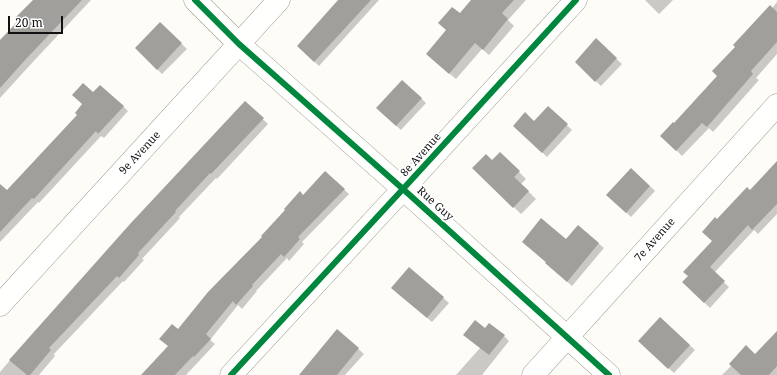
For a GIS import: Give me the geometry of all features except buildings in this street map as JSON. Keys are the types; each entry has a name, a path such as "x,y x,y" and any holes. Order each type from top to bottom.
{"street":[{"name":"Rue Guy","path":"195,0 240,44 609,375"},
{"name":"9e Avenue","path":"0,305 279,0"},
{"name":"8e Avenue","path":"231,375 576,0"},
{"name":"7e Avenue","path":"534,375 777,105"}],"cycle path":[{"path":"195,0 239,44 403,189 609,375"},
{"path":"231,375 576,0"}]}
